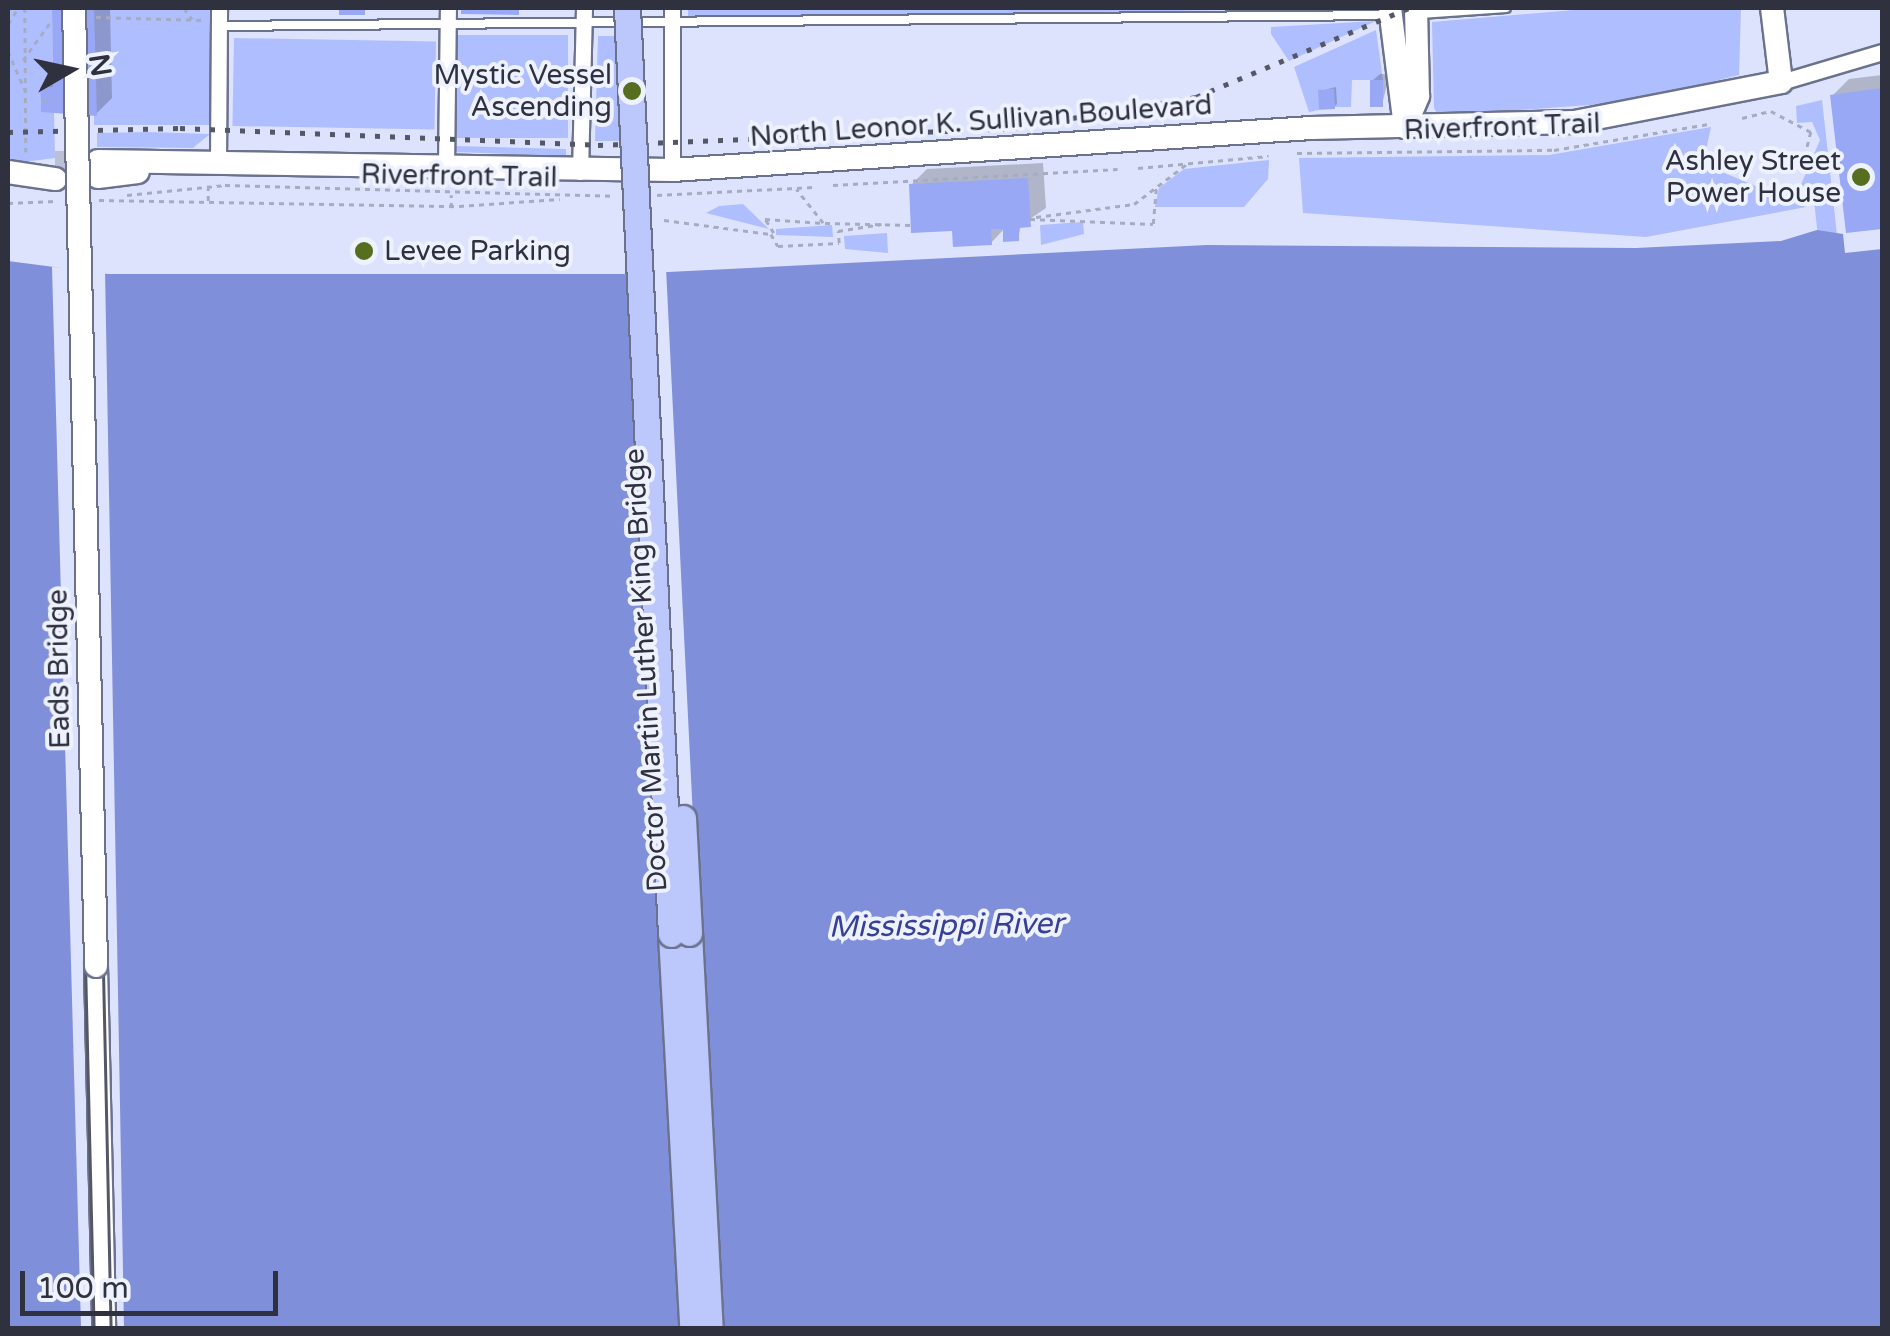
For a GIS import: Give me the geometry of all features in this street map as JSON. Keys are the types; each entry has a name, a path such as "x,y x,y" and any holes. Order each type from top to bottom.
{"main road":[{"name":"Doctor Martin Luther King Bridge","path":"628,8 692,1328"},
{"name":"Doctor Martin Luther King Bridge","path":"644,8 710,1328"}],"street":[{"path":"218,161 212,23 220,8"},
{"path":"446,168 448,8"},
{"path":"580,172 584,8"},
{"path":"672,8 672,170"},
{"path":"1772,8 1781,82 1882,52"},
{"path":"1390,11 1405,127"},
{"path":"1405,127 1418,96 1416,11"},
{"name":"Eads Bridge","path":"84,12 104,1328"},
{"name":"North Leonor K. Sullivan Boulevard","path":"100,181 180,162 580,172 672,170 1405,127 1576,122 1781,82"},
{"path":"15,169 55,180"}],"lane":[{"path":"1416,11 1506,8"},
{"path":"212,23 672,28 1390,11"}],"path":[{"path":"8,24 18,8"},
{"path":"15,169 28,98 22,62 25,8"},
{"path":"114,8 114,18"},
{"path":"184,8 192,20"},
{"path":"84,12 114,18 212,23"},
{"path":"22,62 52,20"},
{"path":"8,51 28,98"},
{"path":"42,100 56,100"},
{"path":"1742,118 1771,112 1813,140 1803,165"},
{"name":"Riverfront Trail","path":"1297,154 1554,150 1706,124"},
{"path":"1138,168 1268,156"},
{"path":"1156,188 1153,224 1030,219 1132,205 1188,163"},
{"path":"833,185 1118,169"},
{"path":"8,203 55,180"},
{"path":"100,181 208,200 451,207 560,199"},
{"name":"Riverfront Trail","path":"100,181 127,195 208,185 464,192 560,199 626,196"},
{"path":"208,185 208,200"},
{"path":"646,195 814,186"},
{"path":"796,188 823,223"},
{"path":"451,207 452,192"},
{"path":"880,224 778,246 765,214 778,226 823,223 880,224 911,225"},
{"path":"664,220 774,236"}],"shaded area":[{"path":"8,8 52,8 53,87 40,88 41,111 54,112 55,158 8,164"},
{"path":"94,8 212,8 212,125 94,125"},
{"path":"688,8 1374,8 688,18"},
{"path":"1597,8 1741,8 1739,75 1630,102 1439,116 1434,108 1432,22"},
{"path":"1376,21 1289,61 1271,34 1271,27"},
{"path":"1376,30 1383,80 1352,80 1351,107 1335,107 1333,89 1319,90 1319,110 1309,112 1294,67"},
{"path":"457,35 568,35 568,138 457,138"},
{"path":"598,36 618,36 623,141 595,141"},
{"path":"234,38 436,42 434,130 232,126"},
{"path":"1822,100 1837,235 1818,237 1813,191 1800,187 1820,140 1812,122 1797,123 1796,106"},
{"path":"1711,127 1703,164 1806,207 1646,237 1303,213 1299,158 1549,155"},
{"path":"97,133 210,134 193,148 97,147"},
{"path":"455,146 566,149 566,156 456,152"},
{"path":"1269,160 1268,179 1244,207 1155,207 1159,188 1184,169"},
{"path":"743,204 769,229 706,213 719,206"},
{"path":"1083,222 1084,234 1041,245 1040,225"},
{"path":"832,225 833,237 776,235 776,229"},
{"path":"887,233 888,253 845,249 844,236"}],"water":[{"name":"Mississippi River","path":"1817,230 1843,234 1845,253 1882,249 1882,1328 8,1328 8,261 108,274 628,274 1207,245 1636,248 1781,241"}],"pier":[{"path":"52,267 105,269 124,1328 81,1328"},
{"path":"666,268 718,1328 629,269"}],"building":[{"path":"52,8 94,8 97,116 41,112 40,87 53,87"},
{"path":"339,8 365,8 365,15 339,15"},
{"path":"461,8 519,8 519,15 461,14"},
{"path":"1370,80 1383,80 1383,107 1370,107"},
{"name":"Ashley Street Power House","path":"1882,88 1882,229 1846,233 1830,95"},
{"path":"1334,89 1335,109 1319,110 1318,90"},
{"path":"1028,178 1031,227 1019,228 1019,241 1003,242 1003,229 991,229 992,245 953,247 952,231 911,233 909,184"}],"tunnel":[{"path":"55,162 94,161"}],"tram line":[{"path":"63,8 94,1328"},
{"path":"83,8 111,1328"}],"railway":[{"path":"8,132 180,128 598,145 1013,128 1196,97 1409,8"}],"place":[{"name":"Mystic Vessel Ascending","path":"632,91"},
{"name":"Ashley Street Power House","path":"1861,177"},
{"name":"Levee Parking","path":"364,251"}]}
